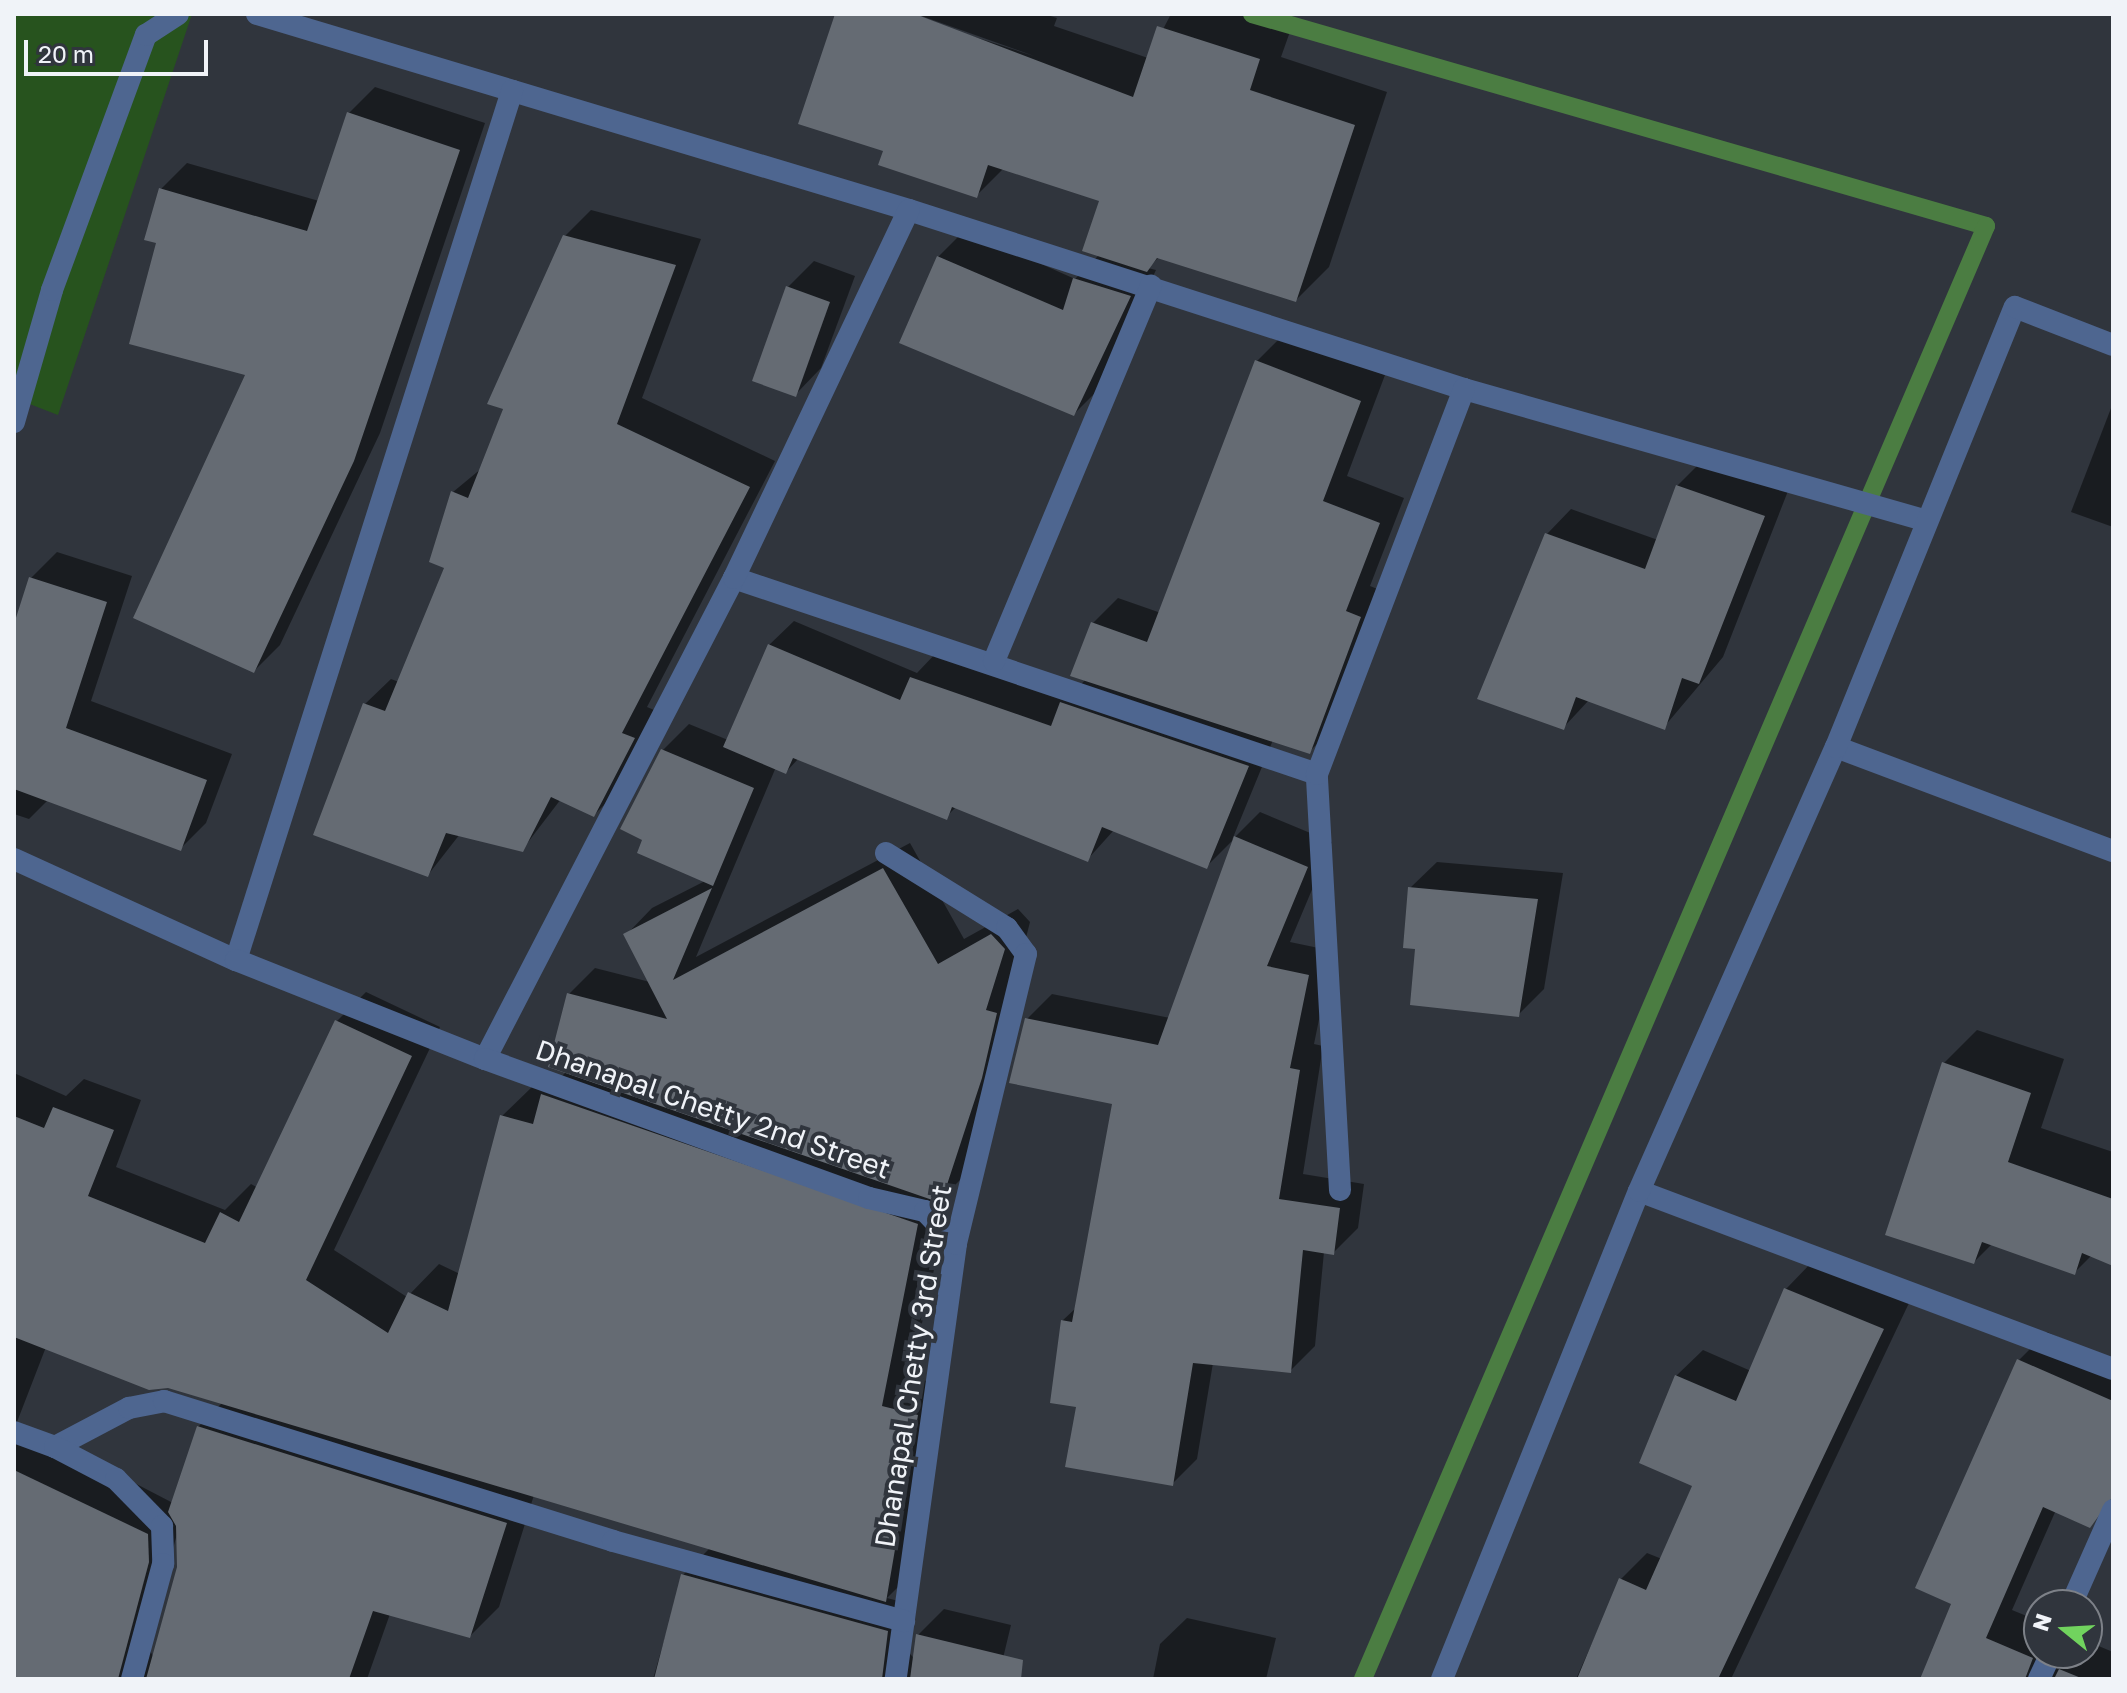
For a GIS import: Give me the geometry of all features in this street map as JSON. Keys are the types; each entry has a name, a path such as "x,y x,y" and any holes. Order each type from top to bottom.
{"street":[{"path":"14,424 52,290 146,35 178,14"},
{"path":"257,14 1151,285 1464,389 1925,520"},
{"path":"236,960 512,91"},
{"path":"485,1059 734,578 909,210"},
{"path":"994,661 1151,285"},
{"path":"1442,1679 1639,1191 1836,747 1925,520 2015,307 2113,345"},
{"path":"1340,1190 1317,774 1464,389"},
{"path":"734,578 994,661 1317,774"},
{"path":"1836,747 2113,851"},
{"name":"Dhanapal Chetty 3rd Street","path":"886,853 1007,928 1026,954 956,1244 896,1679"},
{"name":"Dhanapal Chetty 2nd Street","path":"14,859 236,960 485,1059 869,1198 925,1211 956,1244"},
{"path":"1639,1191 2113,1369"},
{"path":"55,1447 129,1408 164,1401 613,1541 904,1621"},
{"path":"14,1432 55,1447 116,1479 162,1526 163,1564 132,1679"},
{"path":"2078,1589 2113,1510"}],"green space":[{"path":"14,14 192,14 58,415 14,398"}],"building":[{"path":"835,14 915,14 1133,97 1157,26 1260,59 1250,90 1355,125 1296,302 1157,258 1147,272 1082,251 1099,201 988,165 977,198 878,165 883,151 798,124"},
{"path":"347,112 460,150 354,461 254,673 133,618 245,375 129,344 156,243 144,240 159,188 307,231"},
{"path":"563,235 676,265 617,424 750,487 622,733 635,738 594,817 551,797 523,852 446,833 428,877 313,835 363,703 385,711 444,568 429,562 451,491 468,498 503,409 487,404"},
{"path":"937,256 1063,310 1073,278 1131,296 1074,416 899,343"},
{"path":"786,286 830,302 796,397 752,381"},
{"path":"1255,360 1361,401 1323,501 1380,523 1346,611 1361,617 1310,754 1070,676 1091,622 1147,642"},
{"path":"1676,485 1765,516 1699,684 1682,678 1665,730 1576,697 1564,730 1477,699 1545,533 1645,569"},
{"path":"29,577 107,602 66,728 207,780 181,851 14,789 14,624"},
{"path":"768,644 900,700 910,677 1051,726 1060,702 1249,766 1207,869 1102,827 1088,862 952,807 947,820 793,758 786,774 723,747"},
{"path":"661,749 754,788 713,886 637,853 642,840 620,829"},
{"path":"1234,836 1308,867 1267,966 1309,975 1290,1068 1300,1070 1279,1199 1340,1208 1334,1255 1303,1250 1291,1373 1193,1363 1173,1486 1065,1467 1076,1407 1050,1403 1061,1320 1072,1322 1112,1104 1009,1083 1025,1018 1158,1045"},
{"path":"883,868 938,964 991,934 1005,949 986,1010 997,1013 982,1078 941,1203 548,1067 567,993 667,1019 623,934 712,888 673,980"},
{"path":"1408,887 1538,899 1519,1017 1410,1005 1415,949 1403,948"},
{"path":"335,1020 412,1056 306,1280 388,1333 408,1292 448,1311 500,1115 533,1124 541,1094 918,1224 882,1406 918,1415 886,1602 168,1388 149,1390 14,1337 14,1116 44,1128 53,1107 114,1130 88,1196 205,1243 220,1212 239,1222"},
{"path":"1942,1062 2031,1093 2008,1162 2113,1199 2113,1266 2082,1253 2075,1275 1982,1242 1974,1264 1885,1235"},
{"path":"1784,1288 1884,1329 1718,1679 1577,1679 1619,1578 1646,1590 1692,1486 1639,1463 1675,1375 1736,1401"},
{"path":"2017,1359 2113,1401 2113,1496 2090,1528 2043,1507 1986,1638 2023,1654 2023,1669 2029,1669 2025,1679 1920,1679 1951,1604 1915,1588"},
{"path":"197,1426 507,1523 470,1638 373,1611 349,1679 146,1679 177,1567 176,1526 168,1512"},
{"path":"14,1470 148,1534 149,1562 118,1679 14,1679"},
{"path":"681,1574 888,1631 882,1679 654,1679"},
{"path":"916,1634 1023,1660 1021,1679 910,1679"},
{"path":"2059,1669 2081,1678 2081,1679 2054,1679"}],"waterway":[{"path":"1252,14 1986,226 1363,1679"}]}
